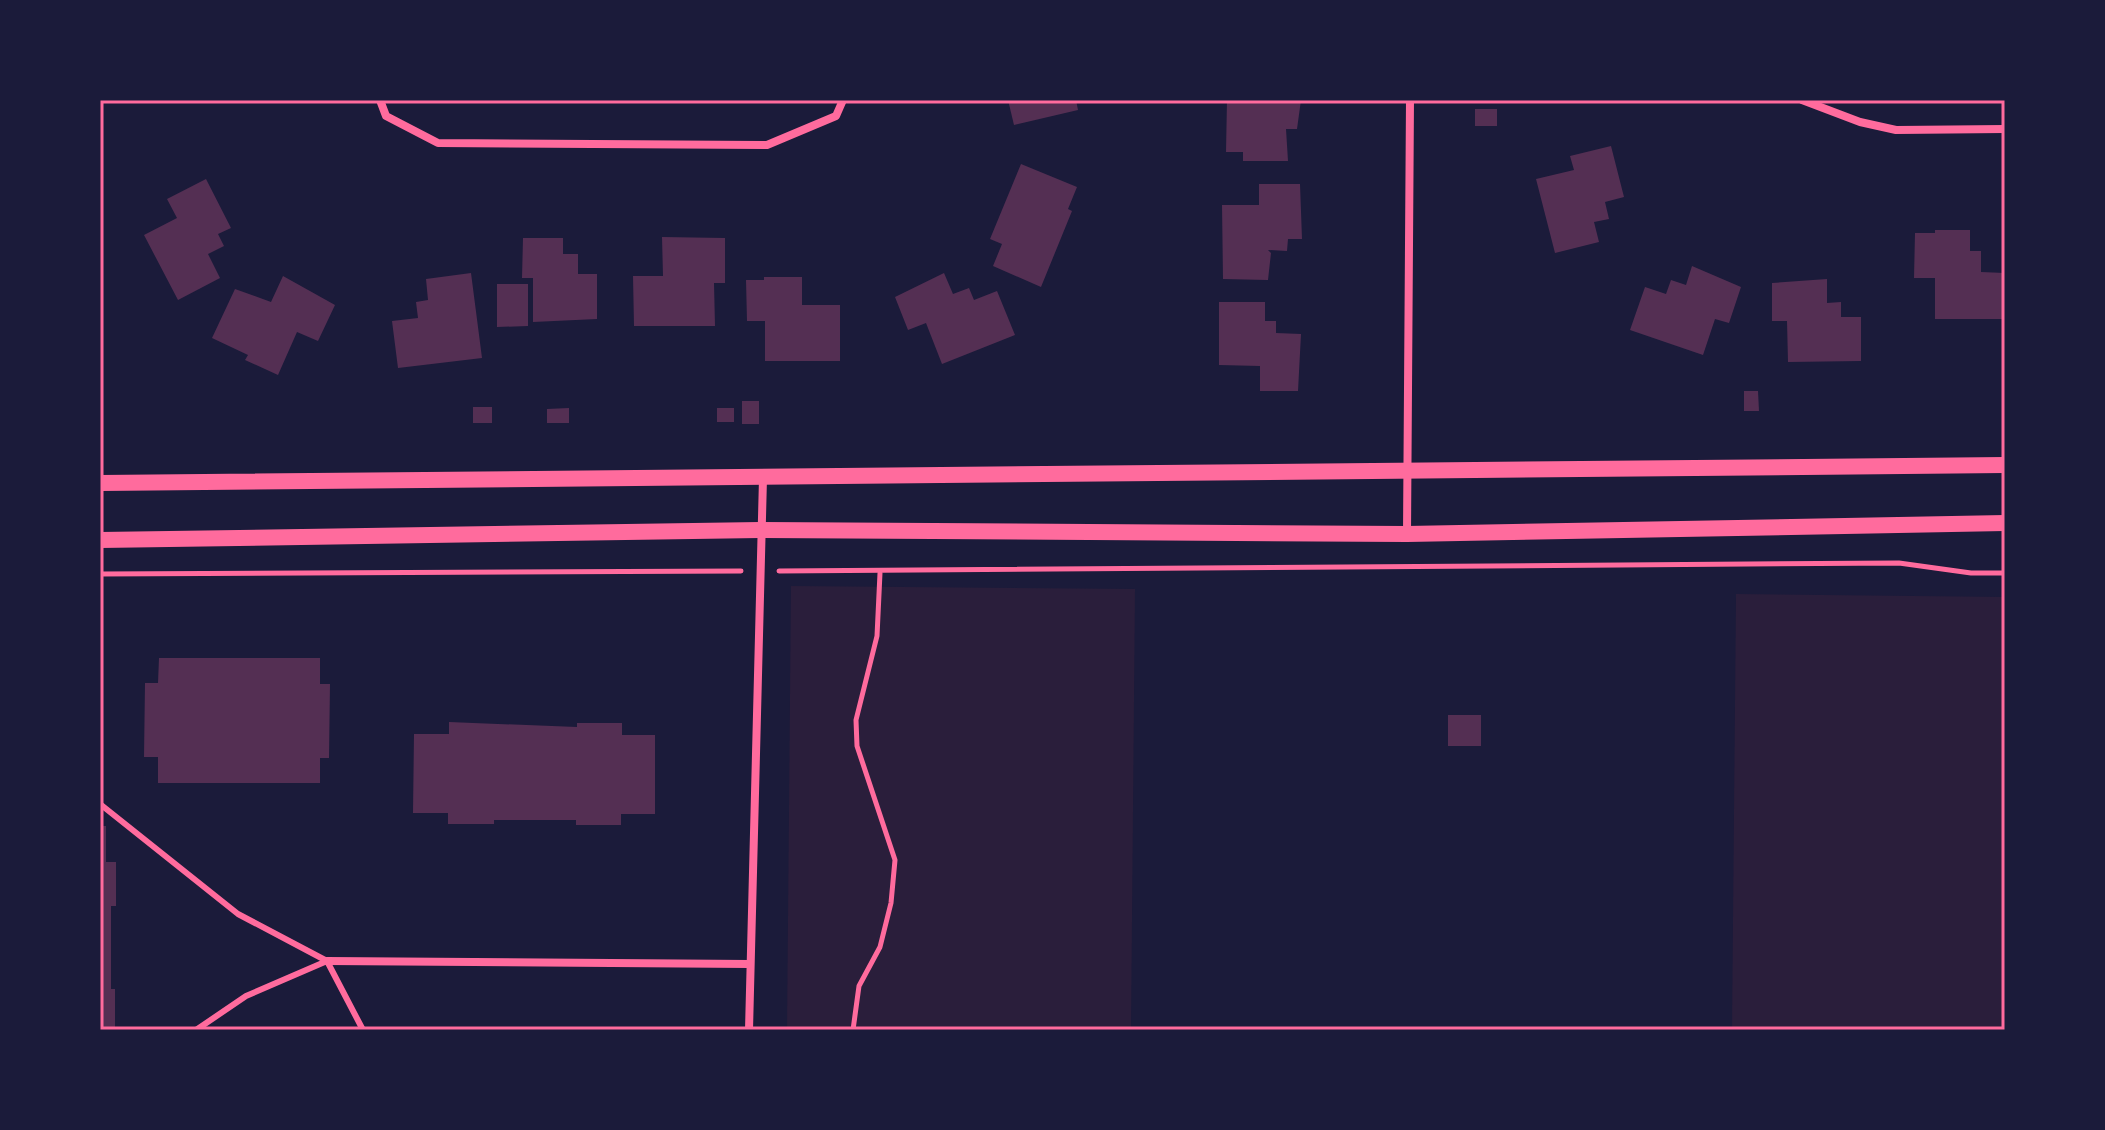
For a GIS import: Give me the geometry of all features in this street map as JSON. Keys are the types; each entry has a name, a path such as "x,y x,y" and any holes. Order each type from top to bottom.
{"main road":[{"path":"100,483 2005,465"},
{"path":"100,540 760,530 1407,534 2005,523"}],"street":[{"path":"380,100 386,116 438,143 767,145 836,116 843,100"},
{"path":"1407,534 1410,100"},
{"path":"1802,100 1860,122 1896,130 2005,129"},
{"path":"749,1030 763,478"},
{"path":"327,961 750,964"}],"lane":[{"path":"100,804 238,914 327,961 363,1030"},
{"path":"196,1030 246,996 327,961"}],"path":[{"path":"100,574 880,573 1899,563 1971,573 2005,573"},
{"path":"853,1030 859,986 880,947 891,903 895,860 857,746 856,720 877,636 880,573"}],"shaded area":[{"path":"791,586 1135,589 1131,1030 787,1030"},
{"path":"1736,594 2005,597 2005,1030 1732,1030"}],"building":[{"path":"1008,100 1076,100 1078,110 1014,125"},
{"path":"1227,100 1301,100 1297,129 1286,129 1288,161 1243,161 1243,152 1226,152"},
{"path":"1475,109 1497,109 1497,126 1475,126"},
{"path":"1611,146 1624,197 1605,202 1609,219 1594,222 1599,242 1555,253 1536,179 1574,170 1570,156"},
{"path":"1021,164 1077,187 1068,209 1072,211 1041,287 993,266 1002,244 990,239"},
{"path":"206,179 231,228 218,234 224,246 208,254 220,278 178,300 144,235 177,218 167,199"},
{"path":"1259,184 1300,184 1302,239 1288,239 1287,251 1268,250 1271,253 1268,280 1223,279 1222,205 1259,205"},
{"path":"1935,230 1970,230 1970,251 1981,251 1981,272 2005,273 2005,319 1935,319 1935,278 1914,278 1915,233 1935,233"},
{"path":"662,237 725,238 725,283 714,283 715,326 634,326 633,276 663,276"},
{"path":"523,238 563,238 563,254 578,254 578,274 597,274 597,319 533,322 533,278 522,278"},
{"path":"1692,266 1741,287 1729,323 1715,319 1703,355 1630,330 1645,287 1666,294 1671,280 1686,285"},
{"path":"471,273 482,358 398,368 392,321 418,318 416,302 428,300 426,279"},
{"path":"944,273 953,294 969,288 974,300 997,291 1015,335 942,364 926,323 908,330 895,297"},
{"path":"283,276 335,305 318,341 297,332 278,375 245,360 248,355 212,338 235,289 271,302"},
{"path":"764,277 802,277 802,305 840,305 840,361 765,361 765,321 747,321 746,280 764,280"},
{"path":"1827,279 1827,303 1841,302 1841,317 1861,317 1861,361 1788,362 1787,321 1772,321 1772,283"},
{"path":"497,284 528,284 528,326 497,327"},
{"path":"1219,302 1265,302 1265,321 1276,321 1276,333 1301,334 1298,391 1260,391 1260,366 1219,365"},
{"path":"1744,391 1758,391 1759,411 1744,411"},
{"path":"742,401 759,401 759,424 742,424"},
{"path":"473,407 492,407 492,423 473,423"},
{"path":"569,408 569,423 547,423 547,409"},
{"path":"717,408 734,408 734,422 717,422"},
{"path":"159,658 320,658 320,684 330,684 329,758 320,758 320,783 158,783 158,757 144,757 145,683 158,683"},
{"path":"1448,715 1481,715 1481,746 1448,746"},
{"path":"449,722 577,727 577,723 622,723 622,735 655,735 655,814 621,814 621,825 576,825 576,820 494,820 494,824 448,824 448,813 413,813 414,734 449,734"},
{"path":"100,826 106,826 106,862 116,862 116,906 111,906 111,989 115,989 115,1030 100,1030"}]}
